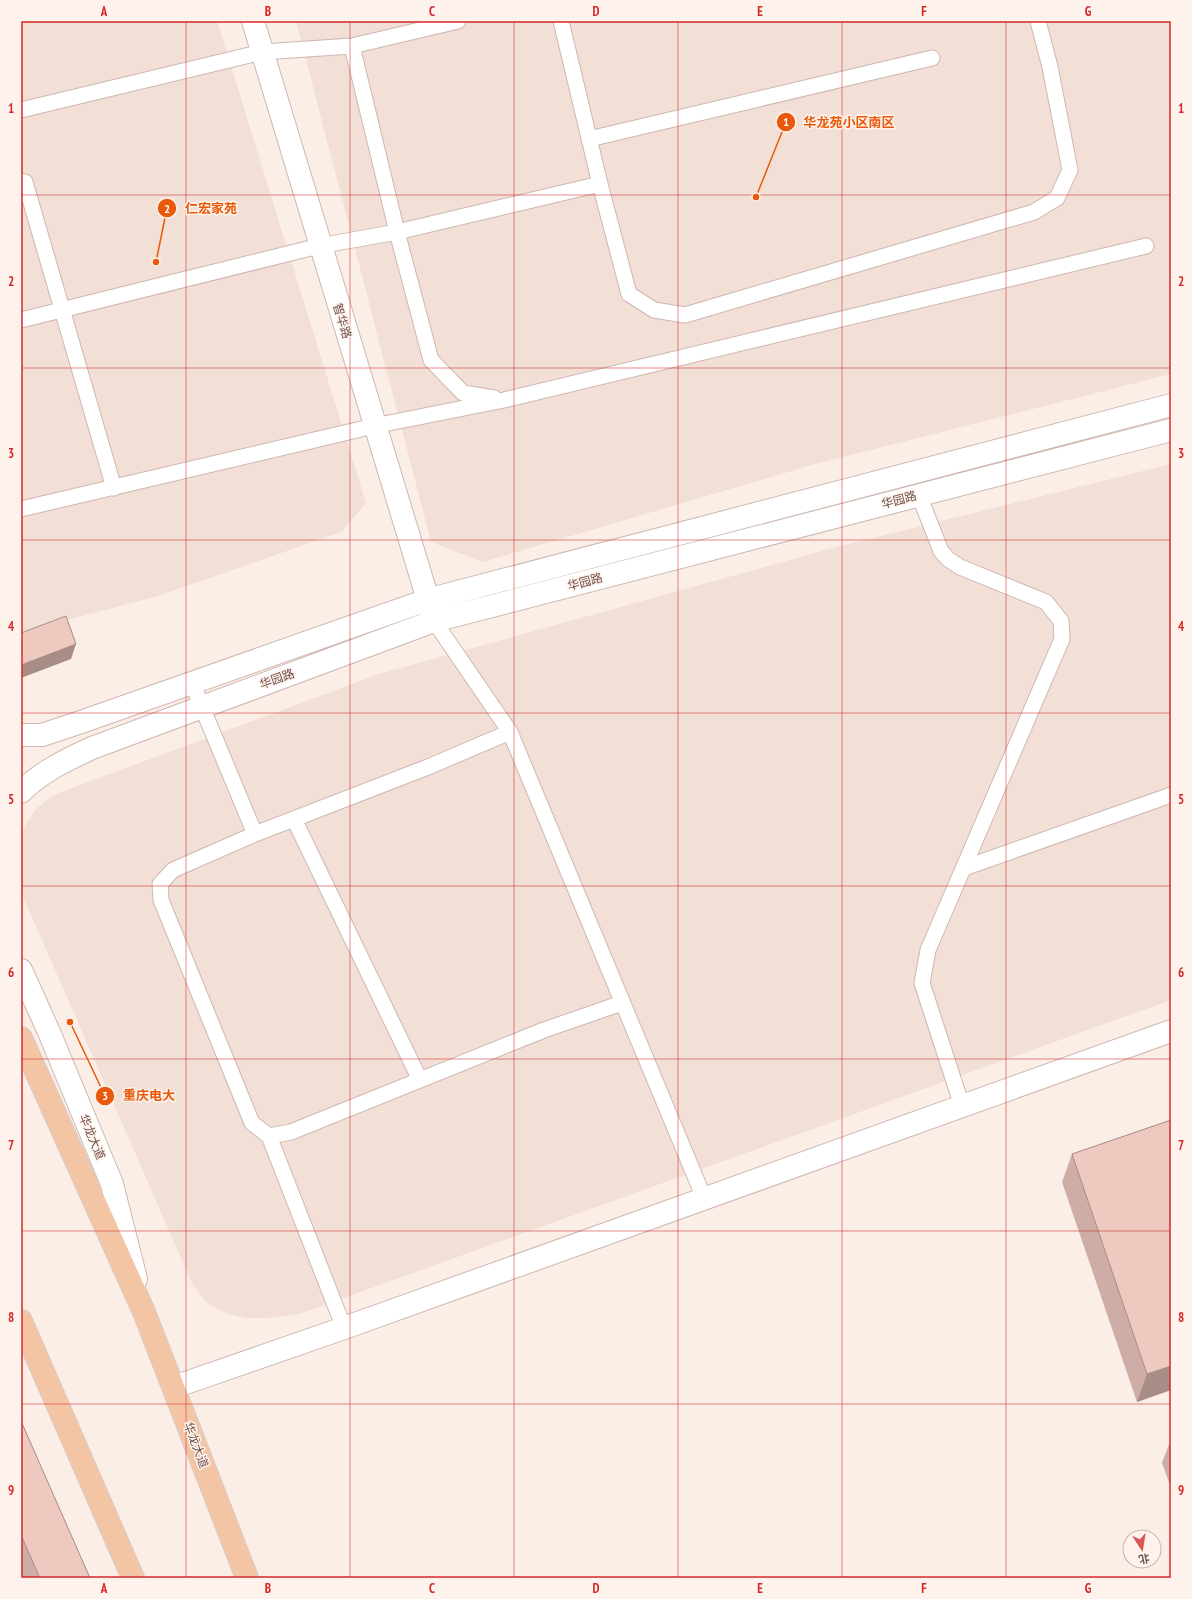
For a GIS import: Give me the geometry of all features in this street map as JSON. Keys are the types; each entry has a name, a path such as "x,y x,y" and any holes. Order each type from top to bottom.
{"main road":[{"name":"华龙大道","path":"21,1038 144,1312 248,1578"},
{"path":"21,1321 133,1578"}],"street":[{"name":"智华路","path":"253,21 319,246 434,621"},
{"name":"华园路","path":"21,735 42,735 427,600 1171,405"},
{"name":"华园路","path":"21,792 44,773 66,760 92,748 434,621 1171,430"},
{"name":"华龙大道","path":"21,970 49,1032 112,1184 144,1312"},
{"path":"174,1387 344,1328 1171,1031"}],"lane":[{"path":"21,110 262,52 352,46 458,21"},
{"path":"561,21 600,184 629,294 654,310 685,315 1034,212 1057,198 1070,170 1050,66 1038,21"},
{"path":"352,46 397,232 431,360 463,393 504,400"},
{"path":"589,139 932,58"},
{"path":"21,181 25,182 114,488"},
{"path":"21,320 319,246 397,232 600,184"},
{"path":"21,509 374,426 504,400 1146,246"},
{"path":"919,495 941,551 948,559 960,567 1046,602 1062,621 1062,639 928,950 922,982 962,1106"},
{"path":"434,621 510,732 704,1198"},
{"path":"192,683 255,834"},
{"path":"344,1328 269,1136 252,1123 161,900 160,884 173,870 255,834 428,767 510,732"},
{"path":"964,868 1171,795"},
{"path":"294,819 420,1080"},
{"path":"269,1136 291,1132 544,1030 622,1003"}],"shaded area":[{"path":"21,21 217,21 366,503 341,532 158,596 21,632"},
{"path":"296,21 1171,21 1171,374 815,464 483,562 431,542"},
{"path":"1171,464 1171,1000 299,1314 270,1318 247,1318 228,1314 207,1303 192,1283 21,892 21,835 26,824 37,808 51,797 72,788 379,674 833,548"}],"building":[{"path":"66,616 76,644 21,665 21,633"},
{"path":"1171,1120 1171,1366 1147,1374 1072,1154"},
{"path":"21,1421 90,1578 40,1578 21,1535"}],"place":[{"name":"华龙苑小区南区","path":"756,197"},
{"name":"仁宏家苑","path":"156,262"},
{"name":"重庆电大","path":"70,1022"}]}
